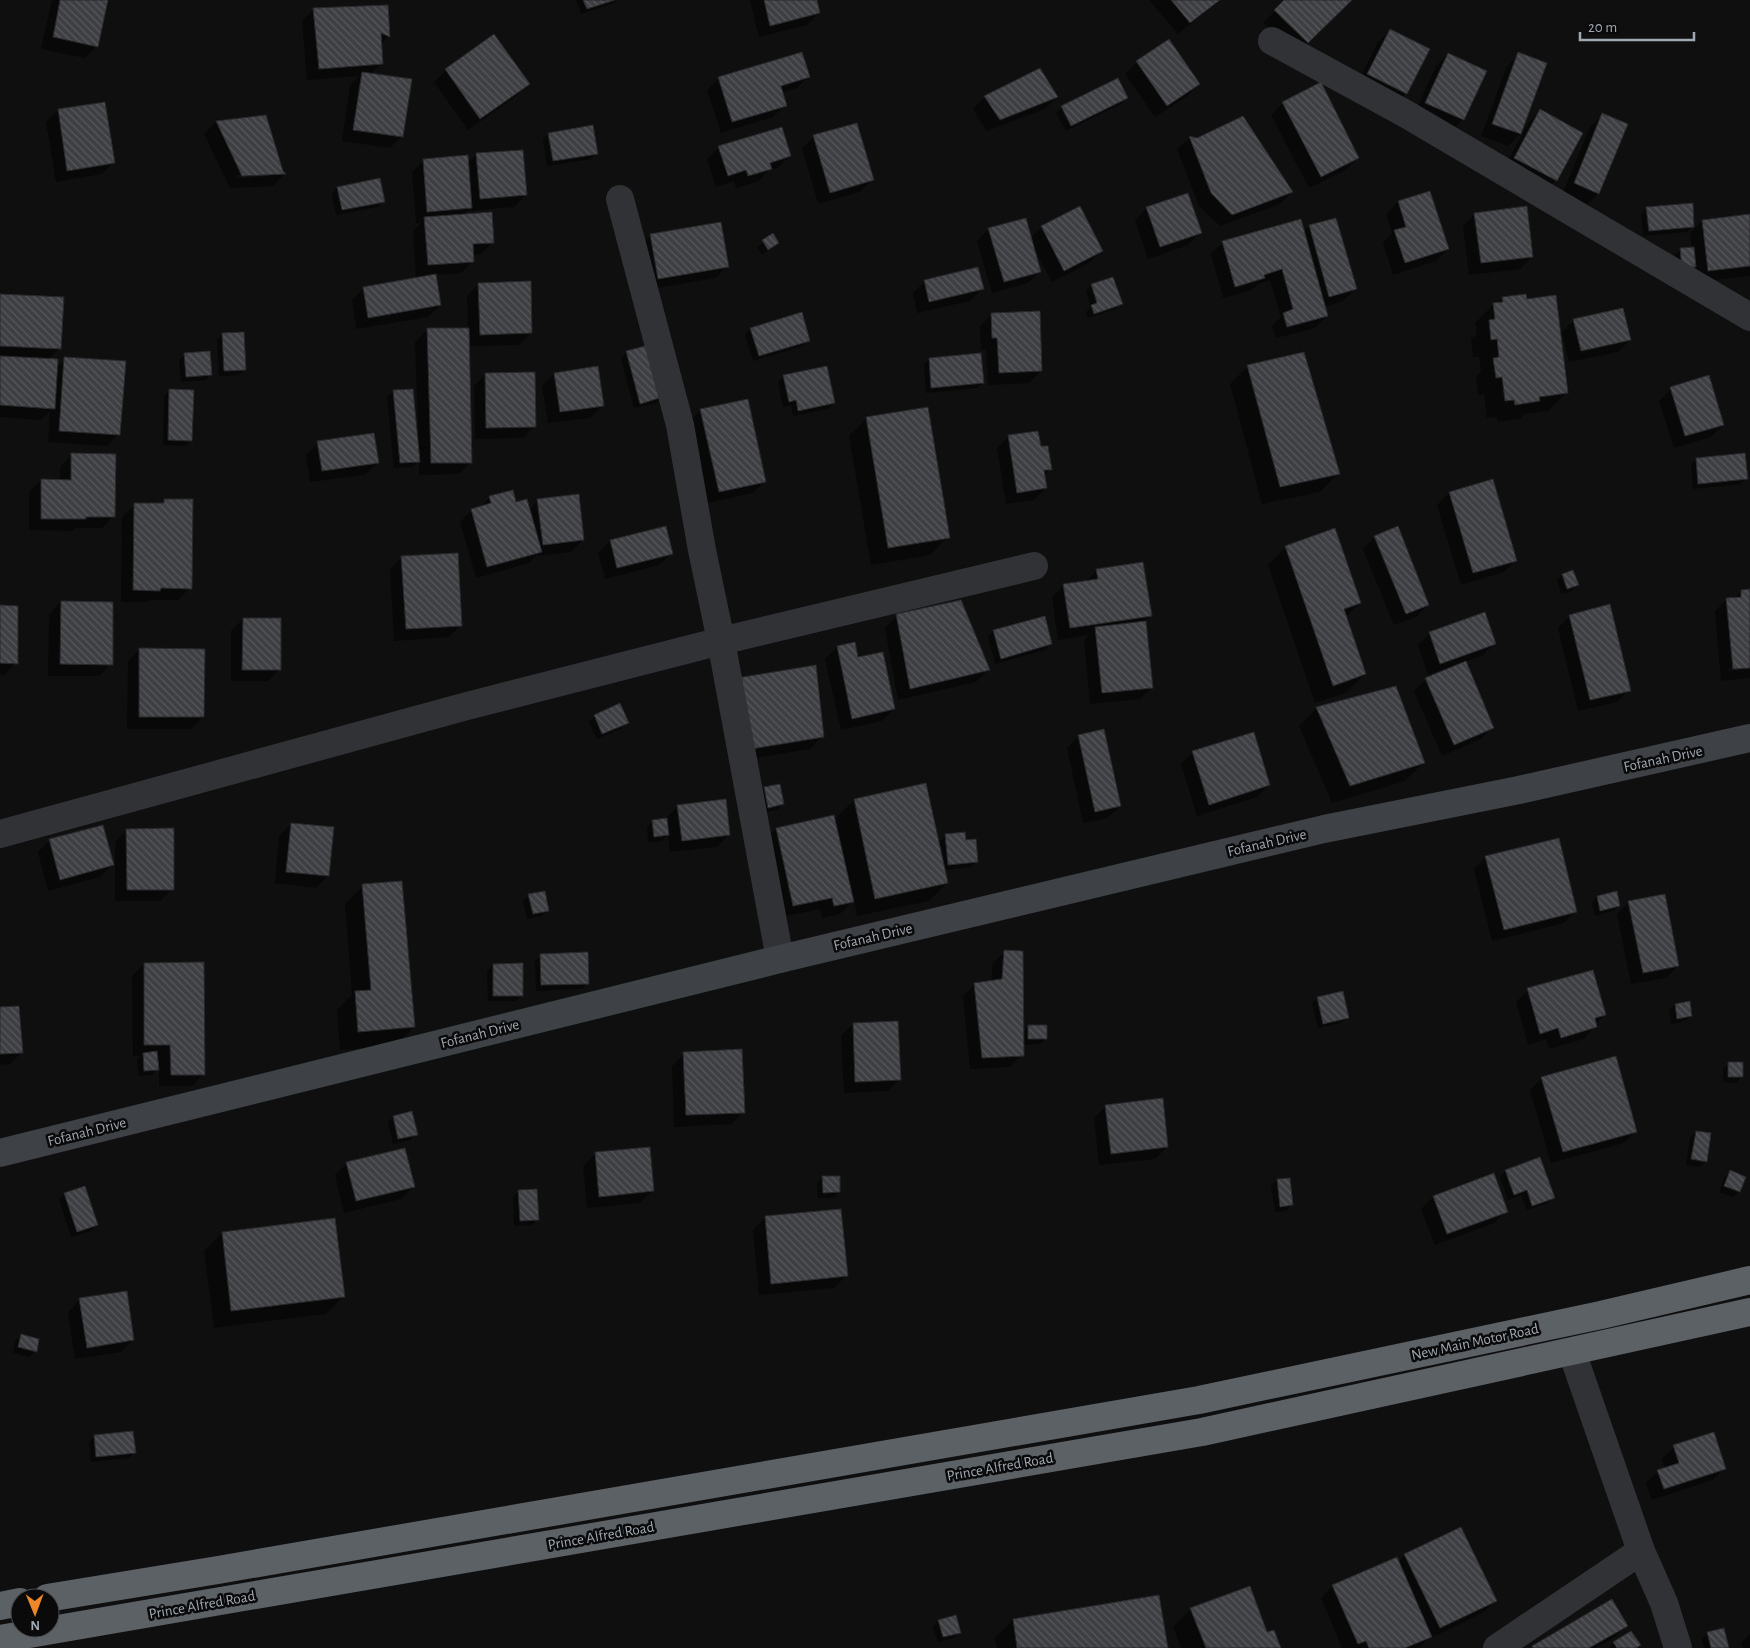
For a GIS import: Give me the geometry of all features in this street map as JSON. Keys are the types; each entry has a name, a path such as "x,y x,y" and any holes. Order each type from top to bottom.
{"highway":[{"name":"New Main Motor Road","path":"60,1596 1199,1400 1601,1315 1750,1280"},
{"name":"New Main Motor Road","path":"1202,1432 1750,1312"},
{"name":"Prince Alfred Road","path":"0,1639 1202,1432"}],"street":[{"path":"1272,41 1406,114 1750,317"},
{"path":"620,199 680,425 780,959"},
{"path":"0,834 458,709 721,641 1034,566"},
{"name":"Fofanah Drive","path":"0,1153 780,959 1324,829 1519,790 1750,738"},
{"path":"1572,1352 1641,1551 1664,1604 1678,1648"},
{"path":"1497,1648 1641,1551"}],"building":[{"path":"60,0 108,0 98,47 53,37"},
{"path":"583,0 615,0 587,9"},
{"path":"764,0 817,0 820,13 770,26"},
{"path":"1171,0 1220,0 1190,23"},
{"path":"1284,0 1352,0 1308,43 1274,10"},
{"path":"388,5 390,37 381,33 383,64 319,69 313,8"},
{"path":"1390,29 1430,49 1407,94 1367,74"},
{"path":"494,34 530,84 480,119 445,69"},
{"path":"1169,39 1200,84 1167,106 1136,61"},
{"path":"802,52 810,77 781,86 787,106 732,122 718,77"},
{"path":"1518,52 1547,63 1521,134 1492,124"},
{"path":"1448,53 1487,71 1464,120 1425,103"},
{"path":"1040,68 1058,97 1000,120 984,96"},
{"path":"362,72 412,79 403,137 353,130"},
{"path":"1118,78 1128,98 1071,126 1061,106"},
{"path":"1321,82 1359,158 1321,177 1282,102"},
{"path":"105,102 115,163 67,171 58,109"},
{"path":"1540,109 1583,133 1557,181 1514,158"},
{"path":"1602,113 1628,124 1599,194 1574,183"},
{"path":"266,115 283,171 286,174 242,176 216,121"},
{"path":"1243,116 1293,192 1232,215 1211,193 1189,136 1197,138"},
{"path":"857,123 874,180 830,193 813,135"},
{"path":"593,125 598,154 553,161 548,133"},
{"path":"782,127 791,156 770,163 772,169 748,176 746,170 728,176 718,146"},
{"path":"523,150 527,195 480,199 476,153"},
{"path":"468,155 472,208 427,212 423,159"},
{"path":"380,178 385,202 342,210 337,187"},
{"path":"1430,191 1449,249 1405,263 1394,230 1406,227 1398,201"},
{"path":"1188,193 1202,233 1160,247 1146,207"},
{"path":"1693,203 1694,227 1649,231 1646,207"},
{"path":"1080,206 1103,251 1064,271 1041,226"},
{"path":"1527,206 1533,257 1481,263 1474,213"},
{"path":"492,212 494,243 473,244 474,262 428,265 424,217"},
{"path":"1750,214 1750,266 1708,271 1702,220"},
{"path":"1026,218 1041,272 1004,282 988,228"},
{"path":"1336,218 1357,289 1329,297 1309,225"},
{"path":"1301,219 1328,316 1287,327 1283,313 1293,309 1282,269 1264,275 1265,278 1235,287 1222,241"},
{"path":"721,222 729,267 658,279 650,234"},
{"path":"773,233 779,243 768,250 762,240"},
{"path":"1694,247 1696,267 1682,268 1680,248"},
{"path":"978,267 984,289 929,302 924,280"},
{"path":"436,274 441,305 368,318 363,287"},
{"path":"1113,277 1123,304 1094,314 1091,305 1097,303 1091,284"},
{"path":"531,281 532,333 480,335 478,283"},
{"path":"0,294 64,297 61,349 0,346"},
{"path":"1526,294 1527,299 1556,295 1568,393 1539,397 1540,401 1515,405 1514,400 1505,401 1502,377 1496,378 1493,358 1499,357 1497,339 1491,340 1489,320 1495,319 1493,303 1503,302 1502,297"},
{"path":"1623,308 1631,340 1581,351 1573,319"},
{"path":"1040,311 1042,371 999,373 997,338 992,338 991,313"},
{"path":"802,312 810,341 759,356 750,328"},
{"path":"427,328 469,328 472,463 431,463"},
{"path":"244,332 246,370 224,371 222,333"},
{"path":"649,345 663,397 640,404 626,351"},
{"path":"210,351 212,375 186,377 184,353"},
{"path":"1304,352 1340,474 1280,487 1247,365"},
{"path":"981,353 984,383 931,388 929,358"},
{"path":"0,356 58,359 55,409 0,405"},
{"path":"64,357 126,361 120,435 59,431"},
{"path":"598,366 604,406 560,412 554,373"},
{"path":"827,366 835,403 798,411 796,400 789,402 783,375"},
{"path":"535,372 536,427 486,428 485,373"},
{"path":"1709,375 1724,425 1685,436 1670,387"},
{"path":"169,389 194,390 192,441 168,440"},
{"path":"413,389 420,462 400,463 393,390"},
{"path":"748,399 766,482 719,492 700,409"},
{"path":"928,407 950,538 888,548 866,417"},
{"path":"1038,431 1041,446 1048,446 1052,470 1044,470 1047,488 1017,493 1008,435"},
{"path":"374,433 379,463 322,471 317,441"},
{"path":"71,453 116,454 115,517 41,519 41,479 71,480"},
{"path":"1745,453 1748,479 1698,484 1696,458"},
{"path":"1493,479 1517,561 1473,573 1449,492"},
{"path":"513,490 516,502 527,499 542,552 487,567 471,509 491,503 489,496"},
{"path":"579,494 584,540 543,545 537,499"},
{"path":"164,499 193,499 192,589 161,588 160,591 133,590 134,503 164,503"},
{"path":"666,526 673,554 617,568 610,540"},
{"path":"1398,526 1429,605 1406,614 1374,536"},
{"path":"1335,528 1361,603 1344,609 1366,674 1333,686 1285,546"},
{"path":"458,553 462,626 406,629 401,556"},
{"path":"1143,562 1152,616 1070,628 1063,584 1098,579 1096,569"},
{"path":"1573,570 1579,585 1567,589 1562,574"},
{"path":"1750,589 1750,668 1733,669 1726,598 1741,597 1741,590"},
{"path":"961,600 990,670 910,689 896,614"},
{"path":"61,601 113,602 113,665 60,664"},
{"path":"1610,604 1631,691 1590,700 1569,615"},
{"path":"0,605 18,606 18,664 0,663"},
{"path":"1485,612 1496,644 1440,664 1429,632"},
{"path":"1045,616 1052,644 1001,659 993,630"},
{"path":"243,618 281,618 281,670 242,670"},
{"path":"1146,621 1153,688 1102,693 1095,627"},
{"path":"855,642 858,657 883,652 895,709 852,719 837,646"},
{"path":"139,648 205,649 204,717 139,717"},
{"path":"1466,661 1494,728 1454,745 1425,678"},
{"path":"816,665 824,737 751,749 737,678"},
{"path":"1396,686 1425,763 1350,786 1316,707"},
{"path":"620,703 629,723 602,734 594,715"},
{"path":"1104,729 1121,806 1095,812 1078,735"},
{"path":"1254,732 1270,785 1209,805 1192,751"},
{"path":"926,783 948,883 875,899 854,799"},
{"path":"780,784 784,804 768,808 764,787"},
{"path":"726,799 730,835 682,841 677,805"},
{"path":"834,815 854,902 834,906 832,898 793,906 776,828"},
{"path":"667,818 669,835 654,837 652,820"},
{"path":"291,823 334,827 329,876 286,872"},
{"path":"103,825 114,865 60,880 49,839"},
{"path":"174,828 174,890 127,890 126,829"},
{"path":"965,832 966,840 976,839 978,862 948,865 945,834"},
{"path":"1559,838 1577,912 1504,930 1485,856"},
{"path":"402,881 415,1027 358,1032 355,991 371,990 362,884"},
{"path":"545,891 549,911 533,914 528,894"},
{"path":"1617,891 1620,906 1600,911 1597,896"},
{"path":"1665,894 1679,966 1643,973 1628,901"},
{"path":"1004,950 1023,951 1024,1056 982,1058 974,983 1002,979"},
{"path":"588,952 589,984 541,985 540,954"},
{"path":"204,962 205,1075 171,1075 170,1045 144,1045 144,963"},
{"path":"523,963 523,996 493,996 493,964"},
{"path":"1593,970 1606,1015 1595,1018 1597,1027 1561,1038 1558,1028 1540,1034 1527,988"},
{"path":"1343,991 1349,1018 1323,1024 1317,997"},
{"path":"1690,1001 1692,1016 1677,1019 1675,1004"},
{"path":"19,1006 23,1053 0,1054 0,1007"},
{"path":"898,1021 901,1080 855,1082 853,1023"},
{"path":"1028,1025 1047,1025 1047,1039 1028,1039"},
{"path":"742,1049 745,1113 686,1115 683,1052"},
{"path":"157,1051 159,1070 144,1071 143,1053"},
{"path":"1616,1056 1637,1132 1563,1152 1541,1077"},
{"path":"1728,1062 1743,1062 1743,1077 1728,1077"},
{"path":"1163,1098 1168,1147 1111,1154 1105,1105"},
{"path":"412,1111 418,1135 398,1139 393,1116"},
{"path":"1696,1131 1711,1133 1707,1162 1691,1159"},
{"path":"650,1147 654,1191 599,1197 595,1152"},
{"path":"405,1148 415,1187 356,1201 346,1162"},
{"path":"1540,1157 1555,1198 1532,1206 1527,1190 1514,1195 1505,1170"},
{"path":"1730,1170 1746,1177 1740,1192 1724,1186"},
{"path":"1494,1173 1508,1212 1447,1234 1433,1196"},
{"path":"822,1176 840,1176 840,1192 823,1193"},
{"path":"1290,1178 1293,1205 1280,1207 1277,1179"},
{"path":"85,1186 98,1225 77,1232 64,1193"},
{"path":"537,1189 539,1220 520,1221 518,1190"},
{"path":"841,1209 848,1276 771,1284 765,1216"},
{"path":"335,1218 345,1297 231,1311 222,1232"},
{"path":"127,1291 134,1340 87,1348 79,1298"},
{"path":"21,1334 39,1339 37,1352 18,1347"},
{"path":"133,1431 136,1453 96,1457 94,1435"},
{"path":"1714,1432 1726,1469 1664,1489 1657,1470 1679,1463 1673,1445"},
{"path":"1461,1527 1497,1601 1440,1628 1404,1554"},
{"path":"1397,1557 1432,1637 1405,1648 1369,1648 1366,1641 1358,1644 1332,1585"},
{"path":"1250,1586 1267,1632 1274,1630 1281,1648 1206,1648 1190,1608"},
{"path":"1159,1595 1168,1648 1017,1648 1013,1619"},
{"path":"1612,1599 1628,1626 1589,1648 1533,1648 1532,1646"},
{"path":"956,1615 961,1633 943,1637 938,1620"},
{"path":"1724,1628 1729,1648 1711,1648 1707,1632"},
{"path":"1631,1631 1641,1645 1636,1648 1617,1648 1613,1642"}]}
